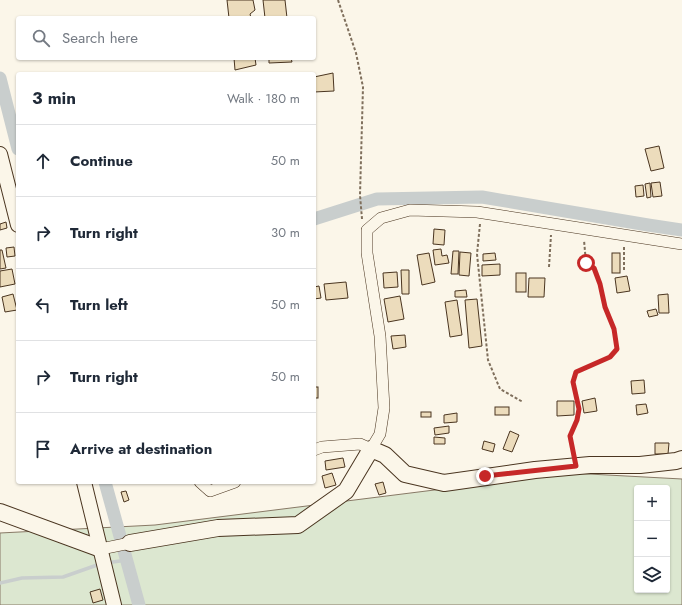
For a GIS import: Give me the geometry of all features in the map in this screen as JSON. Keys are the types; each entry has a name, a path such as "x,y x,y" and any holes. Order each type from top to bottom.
{"main road":[{"path":"130,543 218,528 298,525 346,491 371,449 385,455 405,474 444,483 485,476 576,466 640,465 682,459"},
{"path":"0,512 101,549"}],"street":[{"path":"0,154 16,217"},
{"path":"316,449 322,447 360,444 371,449 380,434 384,408 380,336 368,253 367,230 381,218 410,210 480,212 682,244"},
{"path":"85,484 114,605"},
{"path":"202,484 210,492 230,484"},
{"path":"101,549 130,543"}],"path":[{"path":"338,0 356,53 363,87 360,195 362,218"},
{"path":"480,212 477,254 488,360 500,389 523,402"},
{"path":"549,267 552,224"},
{"path":"576,466 570,436 577,420 579,409 573,382 576,372 610,357 617,349 614,329 605,307 600,284 594,268 586,263 583,228"},
{"path":"624,235 624,270"}],"green space":[{"path":"570,473 682,479 682,605 0,605 0,533 155,525"}],"building":[{"path":"227,0 253,0 255,10 250,14 250,16 229,16"},
{"path":"263,0 285,0 287,16 265,16"},
{"path":"234,60 255,60 256,65 235,70"},
{"path":"269,60 292,60 292,62 269,63"},
{"path":"333,73 334,91 316,92 316,77"},
{"path":"659,146 664,168 651,171 645,149"},
{"path":"660,182 662,196 653,197 651,183"},
{"path":"650,183 651,197 647,198 645,184"},
{"path":"643,185 644,196 636,197 635,186"},
{"path":"6,222 7,228 0,230 0,224"},
{"path":"434,229 445,230 444,245 433,244"},
{"path":"14,247 15,256 7,257 6,248"},
{"path":"441,249 442,256 447,255 449,263 435,265 433,250"},
{"path":"0,250 2,250 6,268 0,269"},
{"path":"453,251 459,251 458,274 451,274"},
{"path":"460,252 471,253 469,276 459,275"},
{"path":"429,253 435,282 422,285 417,255"},
{"path":"495,253 496,260 483,261 483,254"},
{"path":"612,253 620,253 620,273 612,273"},
{"path":"500,264 500,275 482,276 482,265"},
{"path":"12,269 15,284 0,287 0,271"},
{"path":"401,270 409,270 409,294 402,294"},
{"path":"397,272 398,287 384,288 383,273"},
{"path":"516,273 526,273 526,292 516,292"},
{"path":"627,276 630,291 617,293 615,278"},
{"path":"529,278 545,278 544,297 528,297"},
{"path":"346,282 348,298 326,300 324,284"},
{"path":"319,286 321,298 316,299 316,287"},
{"path":"466,290 467,297 455,297 455,291"},
{"path":"13,294 16,310 5,312 2,297"},
{"path":"668,294 669,313 659,313 658,295"},
{"path":"400,296 404,319 388,322 384,299"},
{"path":"477,299 482,346 469,348 465,300"},
{"path":"457,300 462,335 450,337 445,302"},
{"path":"656,309 658,315 649,317 647,311"},
{"path":"405,335 406,347 393,349 391,336"},
{"path":"644,380 645,393 632,394 631,381"},
{"path":"316,387 318,387 318,398 316,398"},
{"path":"595,398 597,411 584,413 582,401"},
{"path":"557,401 574,401 574,415 557,416"},
{"path":"646,404 648,413 637,415 636,405"},
{"path":"495,407 509,407 509,415 495,415"},
{"path":"421,412 431,412 431,417 421,417"},
{"path":"457,413 457,422 444,423 444,415"},
{"path":"449,426 449,433 435,435 434,428"},
{"path":"510,431 519,435 512,452 503,449"},
{"path":"434,437 445,438 445,444 434,444"},
{"path":"484,441 495,444 493,452 482,449"},
{"path":"655,443 669,443 668,454 655,454"},
{"path":"343,458 345,467 326,470 325,461"},
{"path":"332,473 336,485 325,488 322,476"},
{"path":"383,482 386,493 379,495 375,484"},
{"path":"126,491 129,500 124,502 121,492"},
{"path":"100,589 103,600 93,603 90,592"}],"waterway":[{"path":"0,78 16,141"},
{"path":"316,218 377,199 482,197 682,230"},
{"path":"106,484 139,605"},
{"path":"106,563 127,560"},
{"path":"0,583 22,578 63,577 100,564"}],"route":[{"path":"485,476 576,466 570,436 577,420 579,409 573,382 576,372 591,364 610,357 617,349 614,329 605,307 600,284 594,268 586,263"}]}
